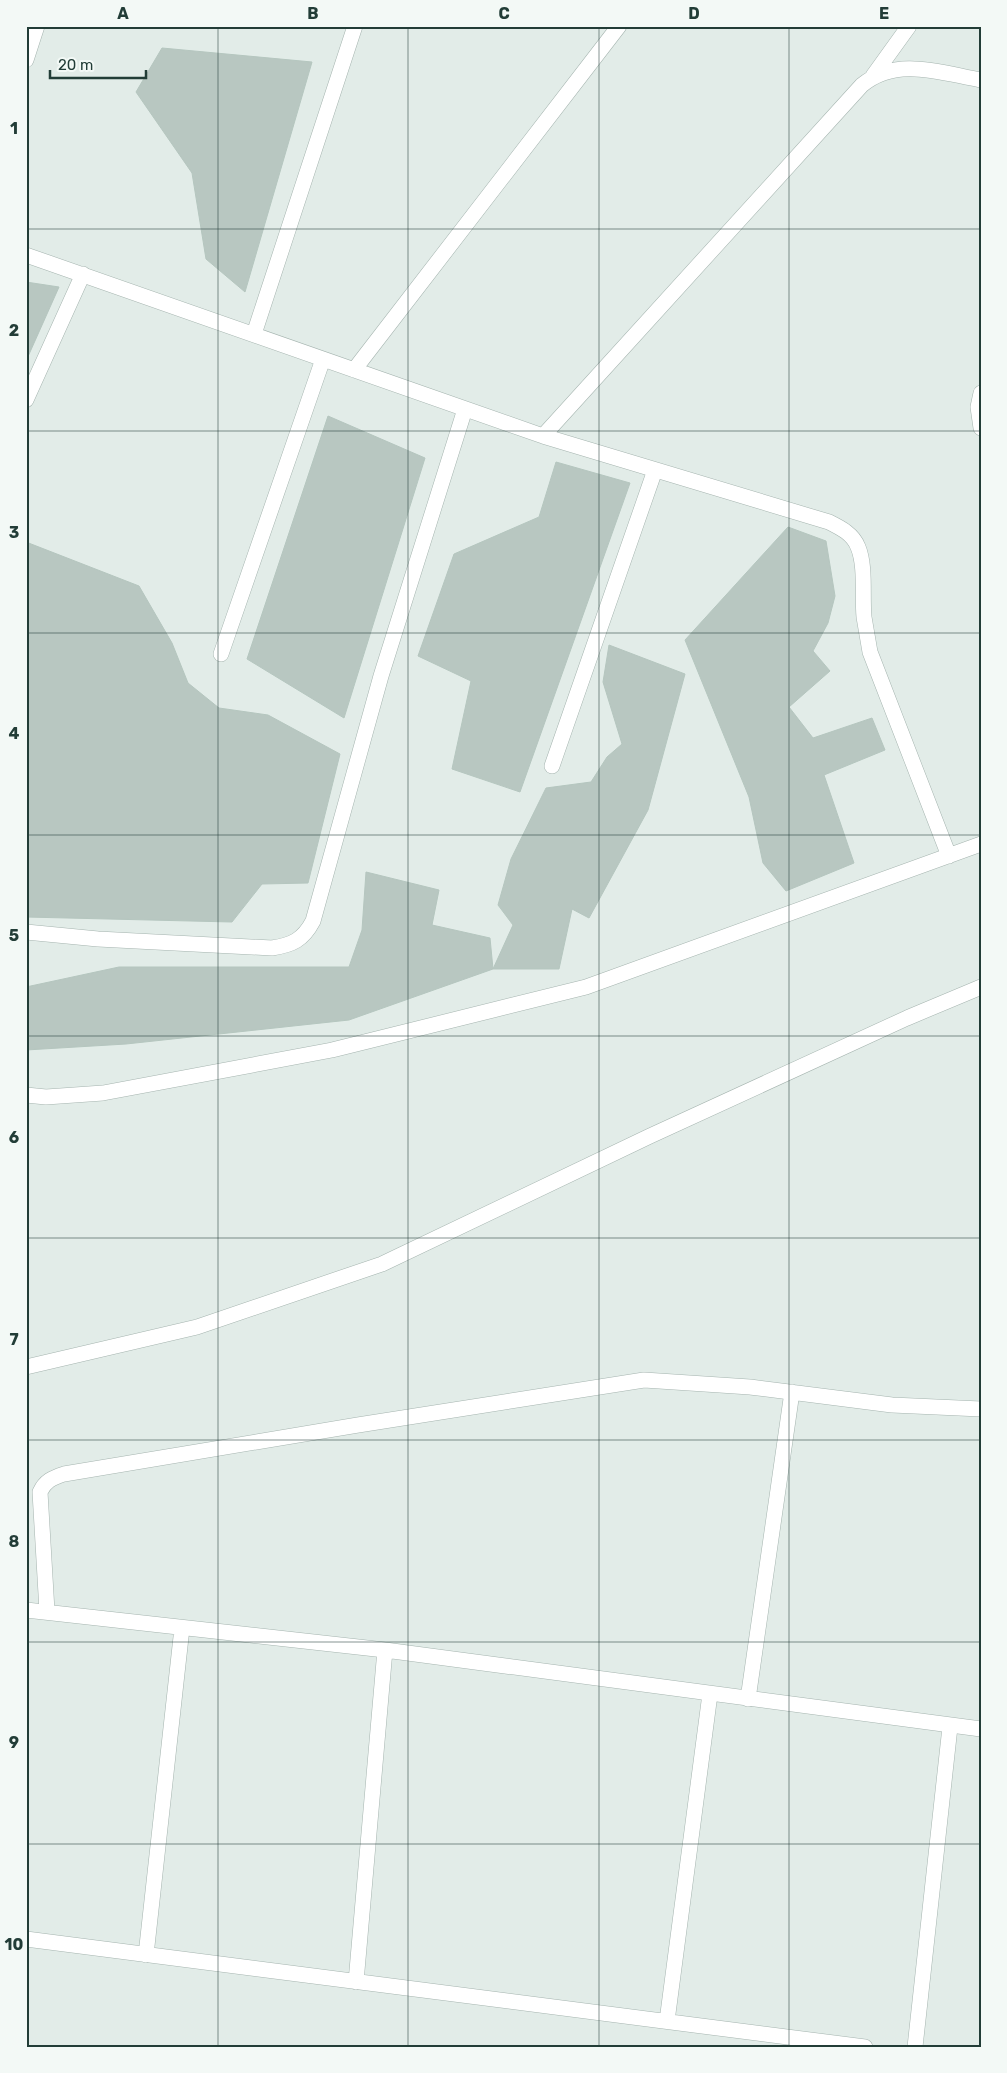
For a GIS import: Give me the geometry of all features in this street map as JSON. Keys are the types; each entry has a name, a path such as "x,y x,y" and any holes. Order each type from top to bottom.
{"street":[{"path":"26,60 37,26"},
{"path":"254,334 355,26"},
{"path":"354,370 618,26"},
{"path":"543,436 862,85 873,76 908,26"},
{"path":"873,76 900,68 981,80"},
{"path":"26,255 543,436 829,522 842,529 858,547 861,561 864,618 870,652 949,856"},
{"path":"26,400 83,274"},
{"path":"221,654 323,359"},
{"path":"981,393 978,408 981,428"},
{"path":"26,932 98,939 272,948 288,946 306,933 313,921 381,676 465,408"},
{"path":"552,766 655,470"},
{"path":"26,1095 46,1097 103,1093 332,1050 586,986 981,844"},
{"path":"26,1367 197,1326 382,1264 650,1136 898,1022 981,987"},
{"path":"47,1611 40,1492 48,1481 64,1474 644,1380 750,1387 892,1405 981,1409"},
{"path":"748,1699 792,1392"},
{"path":"26,1610 385,1650 981,1729"},
{"path":"146,1955 182,1628"},
{"path":"356,1982 385,1650"},
{"path":"668,2021 710,1694"},
{"path":"915,2047 950,1726"},
{"path":"26,1939 865,2047"}],"building":[{"path":"162,48 312,62 245,292 206,259 192,173 136,92"},
{"path":"26,282 59,287 26,361"},
{"path":"328,416 425,458 344,718 247,659"},
{"path":"556,462 630,483 520,792 452,769 471,681 418,656 454,554 539,517"},
{"path":"788,527 826,541 835,596 828,623 813,651 830,671 789,707 813,738 872,718 885,750 824,775 854,863 786,891 763,863 749,797 685,640"},
{"path":"26,542 139,586 172,643 188,683 219,708 268,715 340,754 308,883 262,884 232,922 26,917"},
{"path":"609,645 685,674 648,810 589,918 572,909 559,969 493,969 513,925 498,905 511,859 546,788 591,782 607,757 622,744 603,682"},
{"path":"366,872 439,890 432,925 490,938 493,969 349,1020 126,1044 26,1050 26,987 119,967 349,967 362,930"}]}
